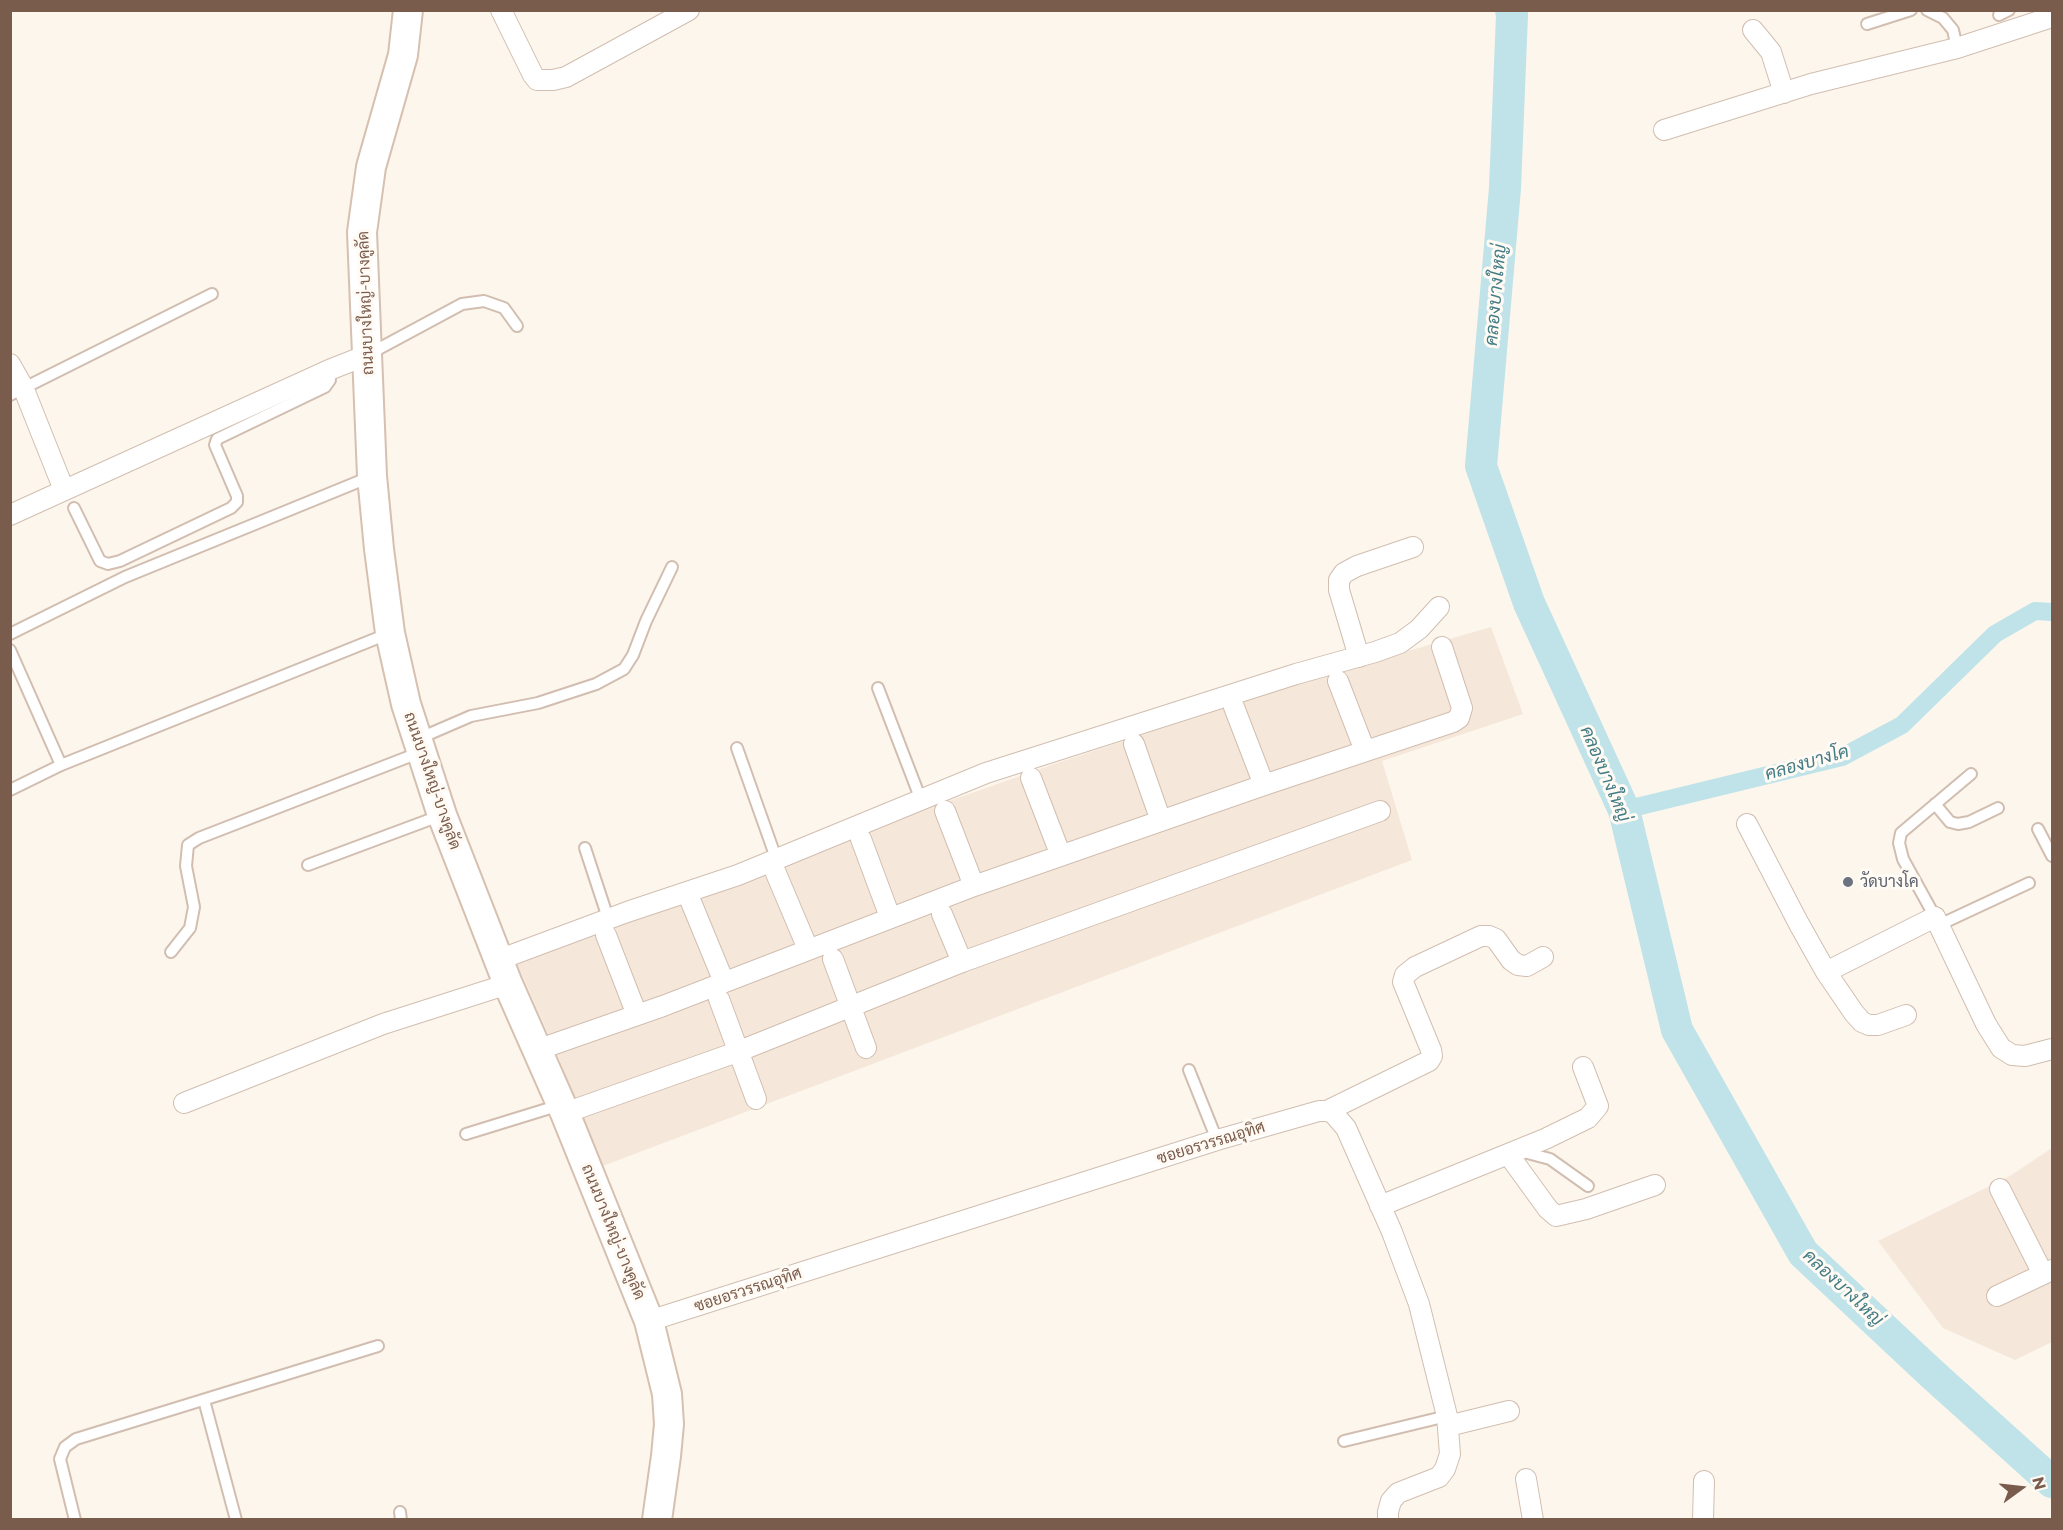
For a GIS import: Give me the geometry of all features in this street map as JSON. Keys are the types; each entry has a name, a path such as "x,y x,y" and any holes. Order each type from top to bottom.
{"street":[{"name":"ถนนบางใหญ่-บางคูลัด","path":"408,10 403,55 371,167 362,232 372,476 390,633 406,704 442,815 503,972 563,1109 648,1321 667,1394 669,1424 657,1520"},
{"path":"501,10 533,75 537,80 553,81 566,77 689,10"},
{"path":"1664,130 1784,93 1957,48 2052,17"},
{"path":"1753,30 1772,52 1784,93"},
{"path":"10,515 329,370 367,355"},
{"path":"10,364 17,391 64,490"},
{"path":"1359,657 1339,590 1339,580 1344,573 1357,566 1413,547"},
{"path":"184,1103 383,1024 607,927 738,875 776,865 986,773 1400,643 1419,629 1439,607"},
{"path":"537,1050 637,1015 721,991 808,949 974,886 1453,722 1459,718 1462,708 1442,647"},
{"path":"1338,681 1365,751"},
{"path":"1234,706 1264,785"},
{"path":"1134,744 1161,821"},
{"path":"1031,777 1061,856"},
{"path":"945,811 974,886"},
{"path":"563,1109 737,1052 962,962 1380,811"},
{"path":"1748,824 1826,972 1862,1022 1878,1025 1906,1015"},
{"path":"861,839 890,917"},
{"path":"776,865 808,949"},
{"path":"691,902 721,991 737,1052 756,1099"},
{"path":"942,914 962,962"},
{"path":"1826,972 1937,921 1986,1024 2001,1048 2012,1055 2025,1056 2052,1049"},
{"path":"607,927 637,1015"},
{"name":"ซอยอรวรรณอุทิศ","path":"648,1321 1217,1140 1319,1111 1327,1111 1429,1061 1432,1056 1431,1050 1403,982 1405,975 1415,967 1482,936 1496,939 1511,960 1518,965 1527,966 1542,957"},
{"path":"833,959 866,1048"},
{"path":"1380,1206 1513,1152 1588,1118 1598,1107 1583,1067"},
{"path":"1327,1111 1334,1113 1346,1128 1419,1304 1448,1421 1450,1454 1445,1469 1439,1477 1398,1493 1391,1501 1388,1520"},
{"path":"1513,1152 1548,1209 1556,1216 1586,1209 1655,1185"},
{"path":"1997,1296 2048,1272 2000,1189"},
{"path":"1448,1421 1509,1411"},
{"path":"1526,1479 1533,1520"},
{"path":"1703,1520 1704,1481"}],"lane":[{"path":"1867,24 1911,10"},
{"path":"1927,10 1943,18 1953,30 1957,48"},
{"path":"17,391 212,294"},
{"path":"367,355 462,304 484,301 504,308 517,326"},
{"path":"74,508 100,561 108,564 120,561 231,508 237,502 237,496 215,445 217,439 325,387 330,380 329,370"},
{"path":"10,634 125,577 372,476"},
{"path":"171,952 190,928 194,907 186,866 188,845 199,838 419,746 471,716 538,703 596,684 624,669 633,655 646,621 672,567"},
{"path":"10,790 61,765 390,633"},
{"path":"10,650 61,765"},
{"path":"878,688 921,800"},
{"path":"737,748 776,865"},
{"path":"1971,774 1901,833 1899,843 1903,859 1937,921 2029,883"},
{"path":"1935,804 1950,822 1958,824 1969,822 1998,808"},
{"path":"309,865 442,815"},
{"path":"2038,829 2052,856"},
{"path":"585,848 607,927"},
{"path":"1189,1070 1217,1140"},
{"path":"466,1134 563,1109"},
{"path":"1513,1152 1550,1159 1588,1186"},
{"path":"75,1520 60,1459 66,1448 76,1439 378,1346"},
{"path":"204,1400 236,1520"},
{"path":"1344,1441 1448,1421"}],"shaded area":[{"path":"1491,627 1523,714 1382,761 1412,860 600,1167 560,1061 513,954 1057,763 1315,678"},
{"path":"2052,1148 2052,1342 2015,1360 1943,1328 1878,1241 2010,1176"}],"waterway":[{"name":"คลองบางใหญ่","path":"1511,10 1505,188 1481,466 1529,603 1624,810 1677,1030 1803,1253 2052,1482"},
{"name":"คลองบางโค","path":"1624,810 1842,757 1902,725 1995,634 2035,611 2052,612"}],"place":[{"name":"วัดบางโค","path":"1848,882"}]}
